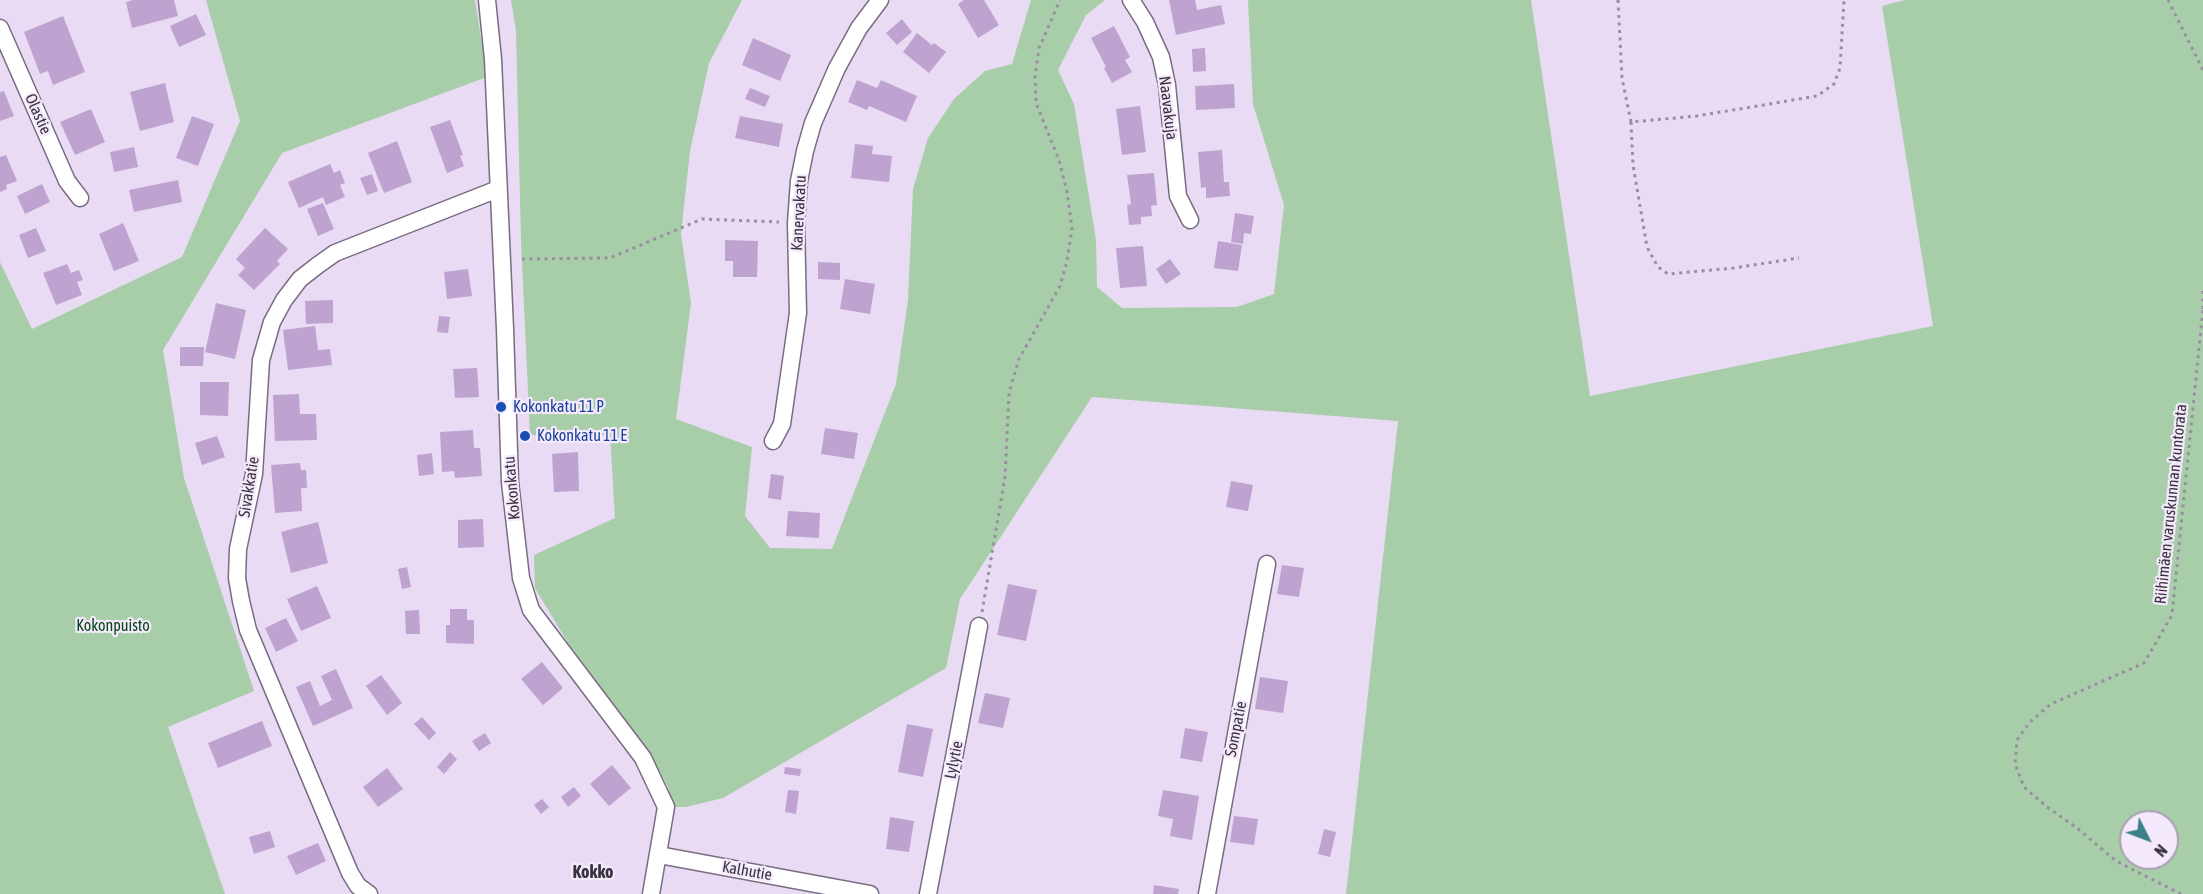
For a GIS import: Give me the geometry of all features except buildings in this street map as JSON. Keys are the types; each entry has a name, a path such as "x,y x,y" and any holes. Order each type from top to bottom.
{"street":[{"name":"Kokonkatu","path":"487,0 493,59 510,482 521,579 531,610 643,758 666,807 651,894"},
{"name":"Kanervakatu","path":"773,441 782,424 798,313 796,223 799,181 813,123 837,68 859,28 880,0"},
{"name":"Naavakuja","path":"1131,0 1145,22 1161,57 1167,85 1178,196 1190,220"},
{"name":"Olastie","path":"0,28 67,181 80,198"},
{"name":"Sivakkatie","path":"369,894 358,886 350,873 249,630 241,601 237,578 238,549 254,474 261,360 272,322 284,300 300,279 318,265 335,253 498,189"},
{"name":"Sompatie","path":"1207,894 1267,564"},
{"name":"Lylytie","path":"928,894 979,626"},
{"name":"Kalhutie","path":"659,855 870,894"}],"path":[{"path":"979,626 1005,477 1009,393 1019,359 1060,286 1072,228 1062,171 1036,103 1035,84 1040,48 1060,0"},
{"path":"1618,0 1622,78 1631,122 1633,165 1647,247 1658,267 1668,274 1734,268 1799,258"},
{"path":"1631,122 1697,116 1817,96 1834,84 1840,68 1844,0"},
{"path":"2168,0 2203,70"},
{"path":"522,259 610,258 702,219 796,223"},
{"name":"Riihimäen varuskunnan kuntorata","path":"2181,894 2116,861 2077,828 2047,807 2024,787 2015,764 2018,740 2030,722 2050,704 2144,663 2172,615 2203,309 2203,290"}],"green space":[{"name":"Kokonpuisto","path":"206,0 475,0 487,77 282,153 163,350 184,478 254,691 168,727 225,894 0,894 0,262 32,329 182,257 240,121"},
{"path":"511,0 742,0 709,63 690,151 681,234 691,303 676,419 752,447 745,516 770,548 832,549 896,384 908,300 913,189 928,138 954,99 985,71 1012,64 1031,0 1105,0 1086,15 1058,70 1074,104 1096,240 1097,287 1122,308 1237,307 1274,294 1284,205 1253,104 1248,0 1531,0 1590,396 1933,326 1882,6 1905,0 2203,0 2203,894 1346,894 1398,421 1092,397 960,599 946,668 723,798 686,807 673,807 668,787 652,757 568,643 535,588 534,555 615,518 610,435 530,435 521,241 516,30"}],"place":[{"name":"Kokonkatu 11 P","path":"501,407"},
{"name":"Kokonkatu 11 E","path":"525,436"}],"district":[{"name":"Kokko","path":"593,872"}]}
